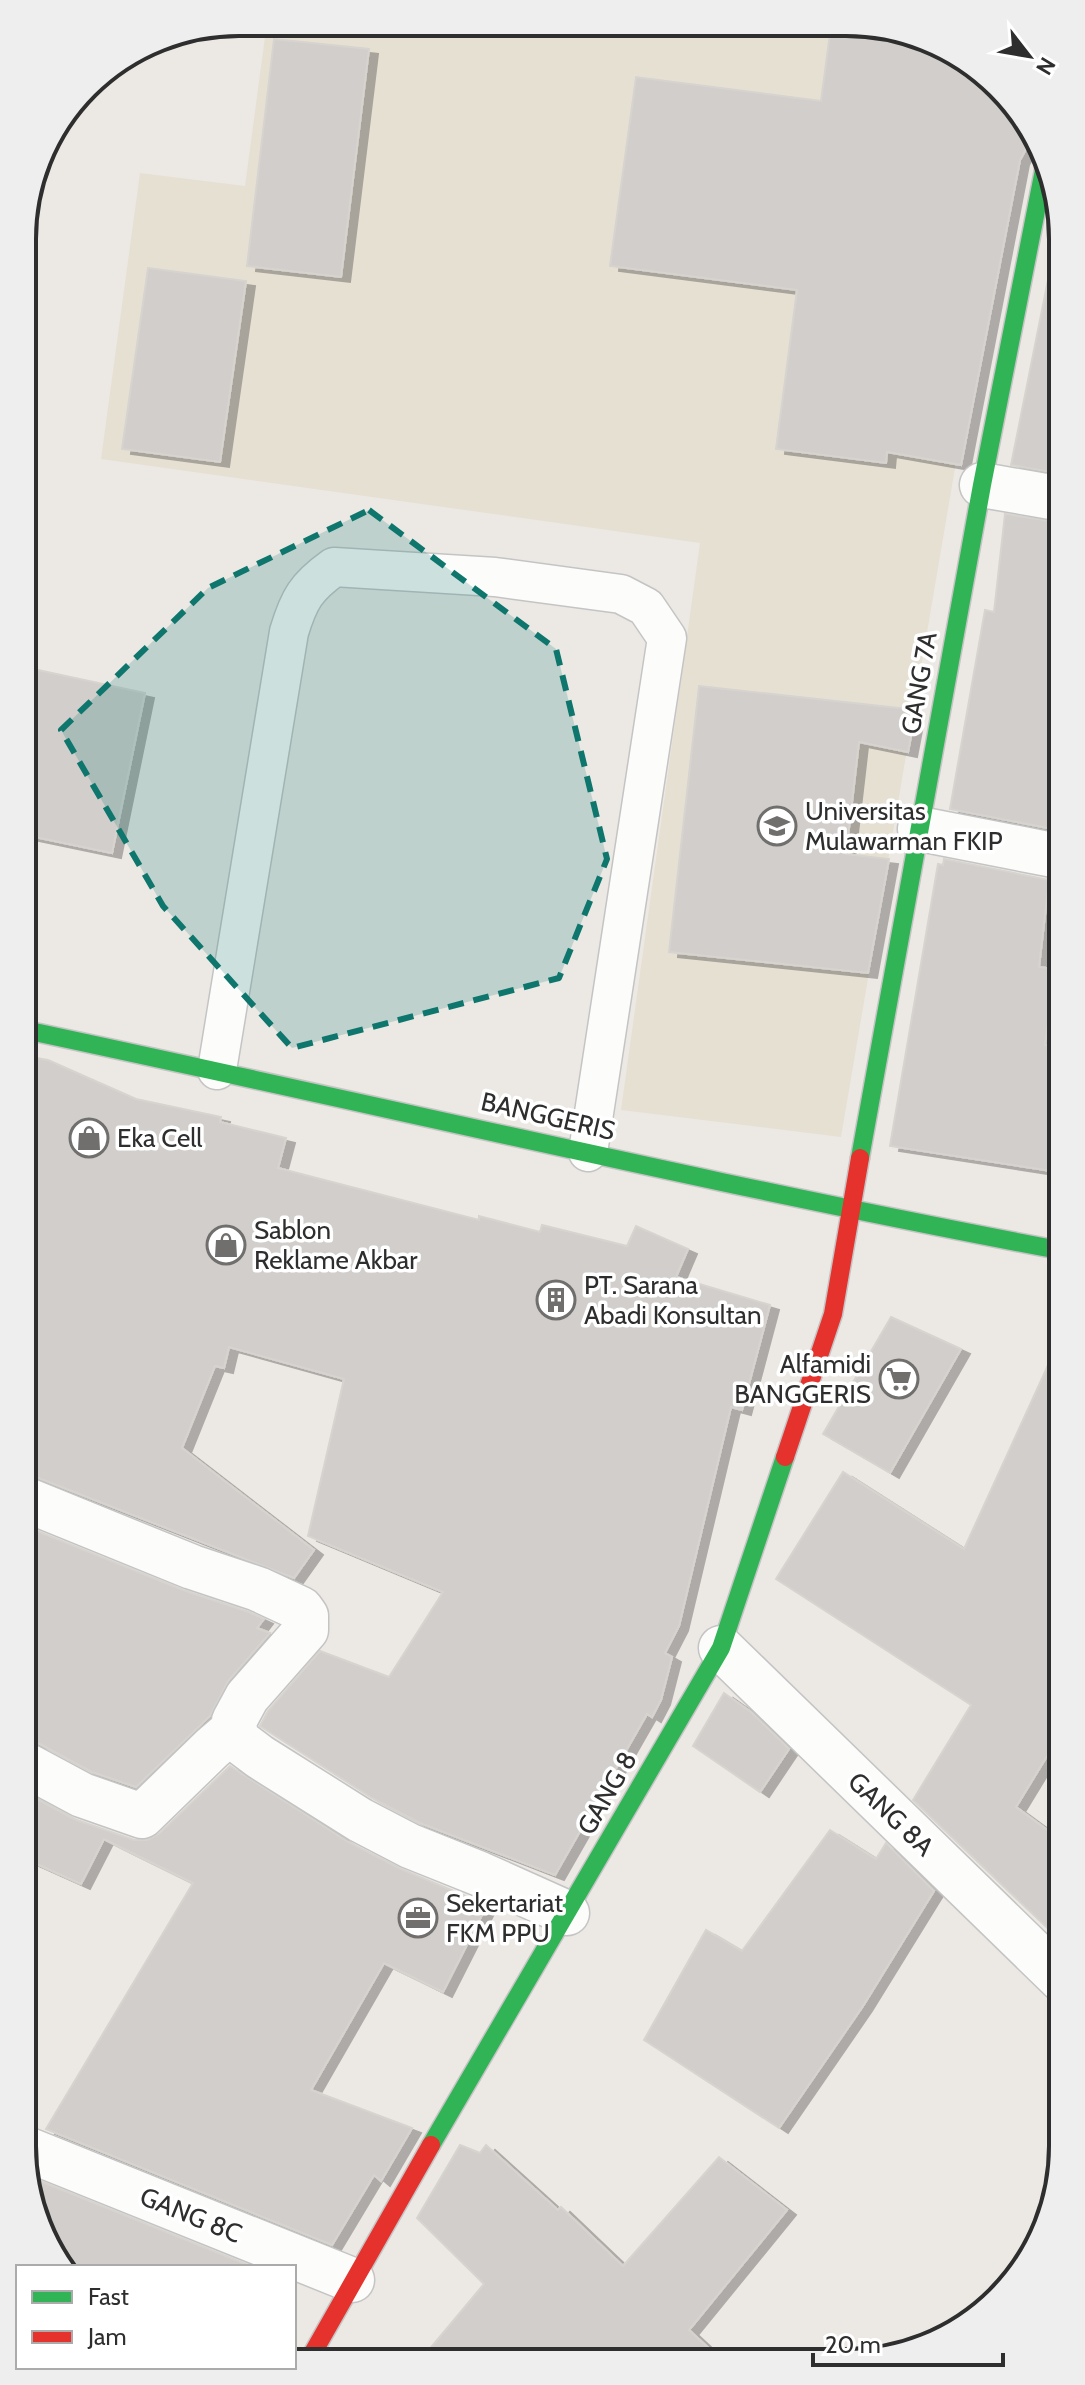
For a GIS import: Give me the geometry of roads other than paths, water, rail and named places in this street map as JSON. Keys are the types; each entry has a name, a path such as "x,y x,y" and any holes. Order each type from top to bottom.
{"street":[{"name":"GANG 7A","path":"850,1211 982,485 1042,188"},
{"path":"982,485 1049,497"},
{"path":"920,829 1049,854"},
{"name":"BANGGERIS","path":"36,1032 850,1211 1049,1248"},
{"name":"GANG 8","path":"315,2349 352,2280 721,1648 833,1314 850,1211"},
{"path":"36,1504 192,1567 258,1589 301,1609 306,1616 306,1630 247,1697 234,1721 236,1739 360,1820 410,1846 567,1913"},
{"name":"GANG 8A","path":"721,1648 1049,1967"},
{"path":"36,1770 82,1795 142,1816 233,1730"},
{"name":"GANG 8C","path":"37,2157 352,2280"}],"lane":[{"path":"217,1070 289,632 297,604 313,582 334,567 495,577 621,594 646,607 667,638 588,1152"}],"place":[{"name":"Universitas Mulawarman FKIP","path":"777,826"},
{"name":"Eka Cell","path":"89,1138"},
{"name":"Sablon Reklame Akbar","path":"226,1245"},
{"name":"PT. Sarana Abadi Konsultan","path":"556,1300"},
{"name":"Alfamidi BANGGERIS","path":"899,1379"},
{"name":"Sekertariat FKM PPU","path":"418,1918"}]}
